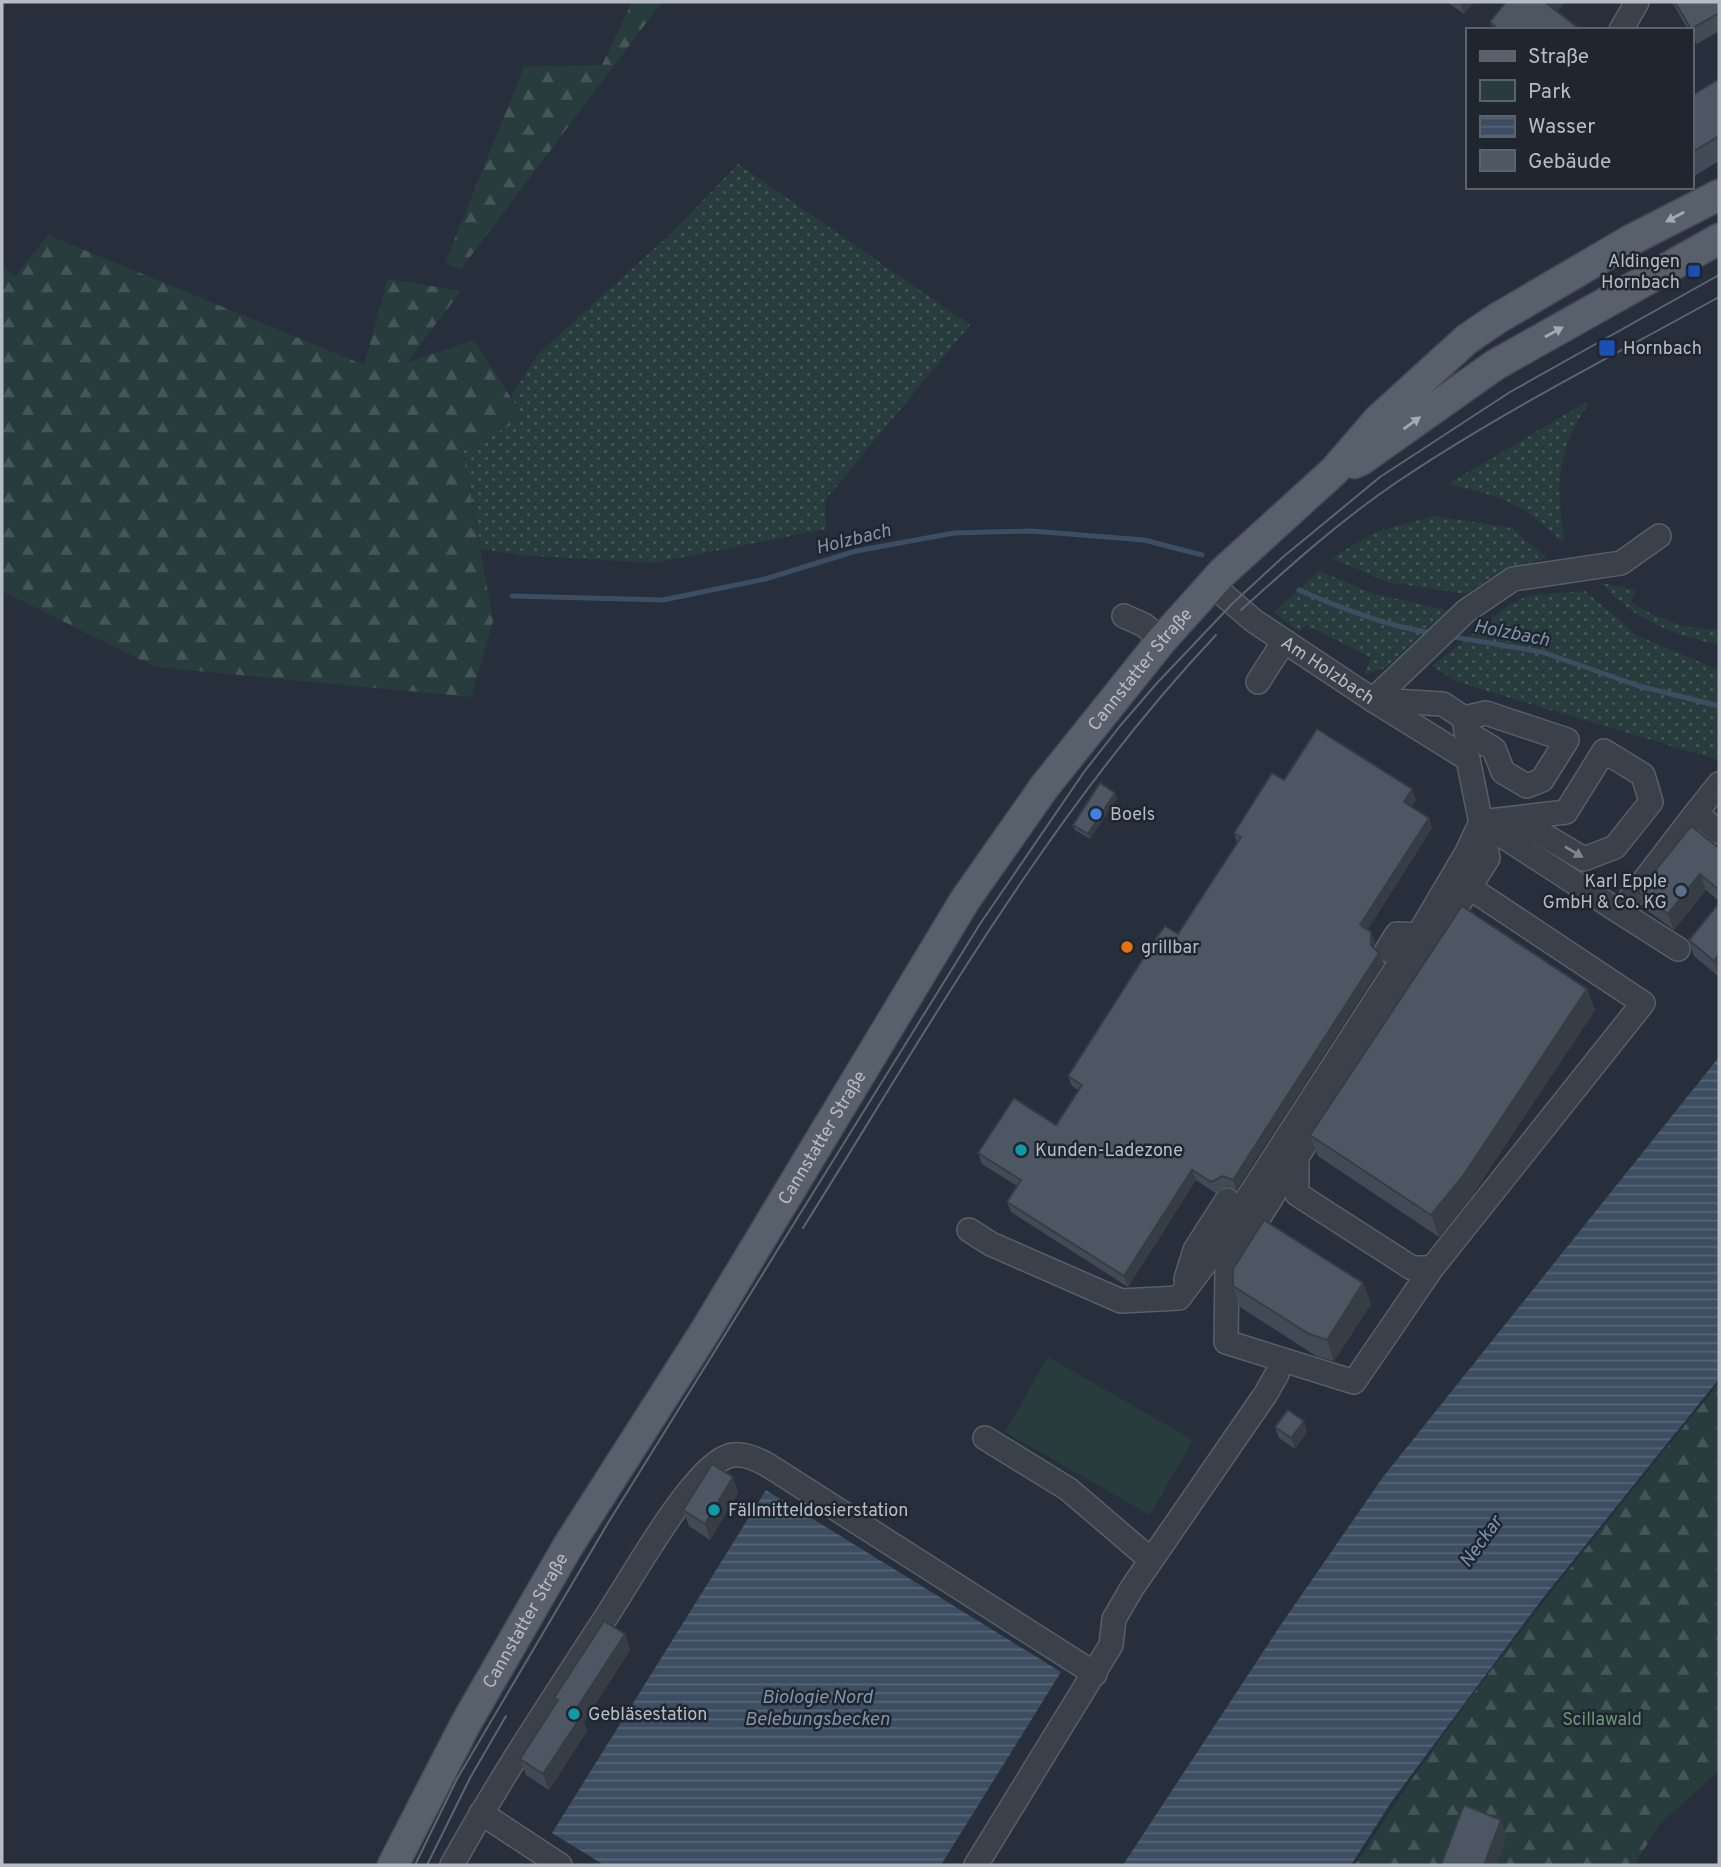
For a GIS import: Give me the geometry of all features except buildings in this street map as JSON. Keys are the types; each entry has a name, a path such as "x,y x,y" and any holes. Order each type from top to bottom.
{"main road":[{"name":"Cannstatter Straße","path":"393,1865 466,1723 568,1546 704,1333 965,900 1045,786 1162,639 1263,534 1334,471 1378,420 1425,375 1467,339 1498,318 1631,240 1719,195"},
{"name":"Cannstatter Straße","path":"1334,471 1361,460 1495,365 1719,239"}],"street":[{"path":"1622,28 1637,2"},
{"path":"1495,365 1485,347 1498,318"},
{"name":"Am Holzbach","path":"1212,585 1240,611 1373,700 1466,611 1513,579 1621,563 1659,536"},
{"path":"1124,615 1144,625 1162,639"},
{"path":"1258,682 1284,641"},
{"path":"1373,700 1443,704 1464,718 1486,713 1604,751 1643,775 1651,802 1615,847 1584,859 1515,818"},
{"path":"1373,700 1468,759 1488,859 1227,1268 1226,1342 1354,1382 1432,1268 1643,1003 1470,888"},
{"path":"1464,718 1466,732 1494,749 1503,772 1527,786 1542,779 1567,740"},
{"path":"1481,822 1566,811 1604,751"},
{"path":"1620,912 1719,784"},
{"path":"1696,813 1719,832"},
{"path":"1481,822 1678,949"},
{"path":"1179,1298 1209,1258 1418,935 1481,822"},
{"path":"1387,950 1397,934 1418,935"},
{"path":"1297,1157 1297,1194 1412,1268 1432,1268"},
{"path":"1179,1298 1195,1250 1227,1200"},
{"path":"969,1230 991,1244 1121,1301 1179,1298"},
{"path":"976,1865 1095,1674 1111,1645 1114,1619 1277,1374"},
{"path":"985,1438 1068,1489 1151,1560"},
{"path":"452,1865 544,1711 673,1513 704,1472 727,1456 748,1455 766,1464 1095,1674"},
{"path":"481,1813 560,1865"}],"green space":[{"path":"632,2 662,2 461,269 445,263 524,67 602,65"},
{"path":"738,164 970,325 825,500 826,529 654,563 520,555 481,549 463,451 524,418 511,397 537,355 678,227"},
{"path":"48,235 364,365 388,279 461,291 406,363 474,340 524,418 463,451 493,621 471,697 155,667 2,591 2,267 16,276"},
{"path":"1586,402 1588,404 1570,438 1561,469 1560,501 1564,538 1561,541 1534,517 1509,502 1448,484"},
{"path":"1434,516 1512,528 1547,558 1498,572 1466,594 1388,582 1331,558 1378,531"},
{"path":"1319,571 1375,594 1447,610 1385,668 1364,675 1371,658 1306,625 1299,632 1274,612"},
{"path":"1602,583 1636,590 1631,602 1662,619 1684,626 1719,629 1719,645 1655,624 1627,607"},
{"path":"1585,591 1638,636 1719,670 1719,760 1457,682 1432,666 1509,605 1529,595"},
{"path":"1048,1357 1193,1440 1150,1515 1005,1432"},
{"name":"Scillawald","path":"1719,1383 1719,1770 1660,1824 1634,1865 1355,1865 1396,1802 1484,1679"}],"water":[{"name":"Neckar","path":"1719,1057 1719,1379 1543,1598 1392,1801 1351,1865 1123,1865 1280,1626 1383,1477"},
{"name":"Biologie Nord Belebungsbecken","path":"766,1490 1061,1672 941,1865 604,1865 552,1833"}],"waterway":[{"name":"Holzbach","path":"512,596 663,600 765,579 856,551 954,533 1031,531 1144,540 1202,555"},
{"name":"Holzbach","path":"1299,590 1381,621 1432,633"},
{"name":"Holzbach","path":"1448,636 1542,652 1639,686 1719,706"}],"tram line":[{"path":"415,1865 457,1779 608,1523 980,924 1084,772 1120,726 1232,604 1283,557 1380,477 1510,392 1719,275"},
{"path":"1241,610 1336,527 1397,482 1515,409 1719,297"},
{"path":"803,1228 946,997 1046,846 1099,773 1216,635"},
{"path":"427,1865 470,1778 506,1716"}],"place":[{"name":"Aldingen Hornbach","path":"1694,271"},
{"name":"Hornbach","path":"1607,348"},
{"name":"Boels","path":"1096,814"},
{"name":"Karl Epple GmbH & Co. KG","path":"1681,891"},
{"name":"grillbar","path":"1127,947"},
{"name":"Kunden-Ladezone","path":"1021,1150"},
{"name":"Fällmitteldosierstation","path":"714,1510"},
{"name":"Gebläsestation","path":"574,1714"}]}
